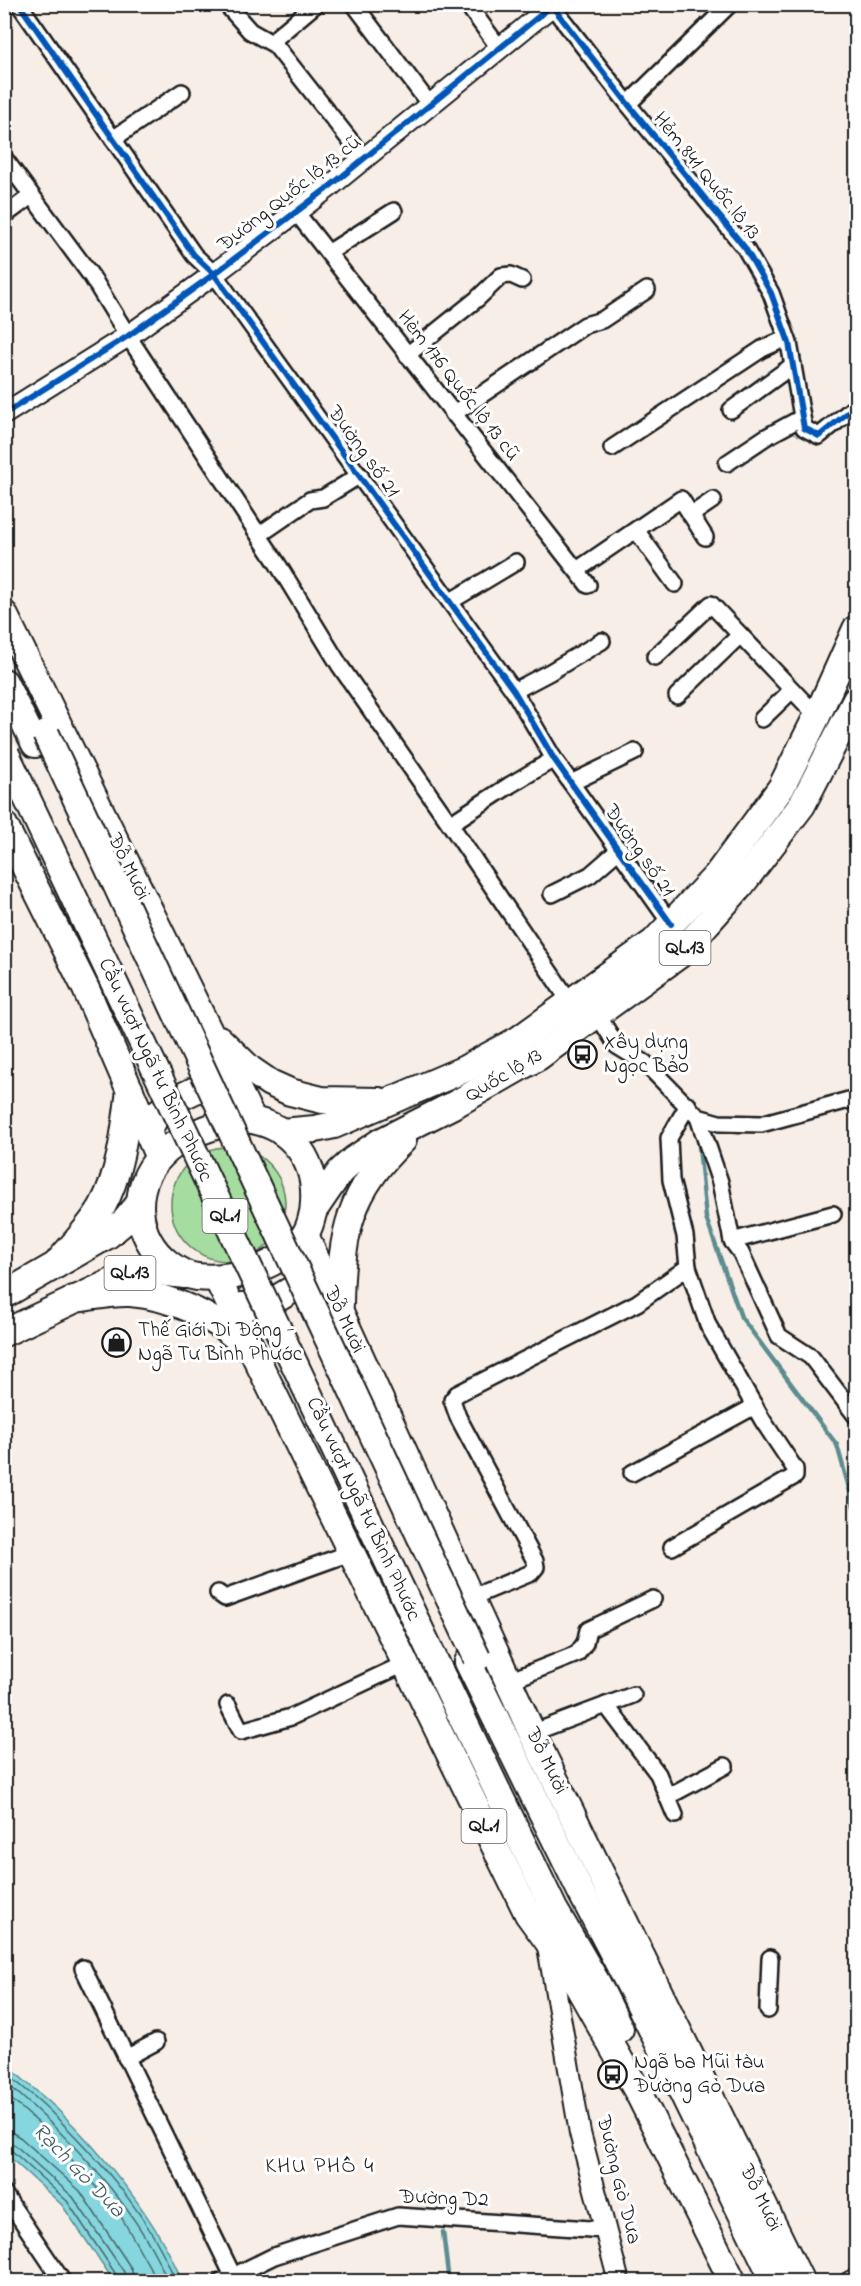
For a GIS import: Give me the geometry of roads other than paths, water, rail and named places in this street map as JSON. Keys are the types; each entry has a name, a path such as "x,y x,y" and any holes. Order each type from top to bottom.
{"highway":[{"name":"Đỗ Mười","path":"4,614 230,1079 252,1119"},
{"name":"Quốc lộ 13","path":"282,1132 324,1128 461,1061 540,1015 566,1005 654,942 717,875 781,788 817,716 856,629"},
{"name":"QL.1","path":"4,649 40,739"},
{"name":"QL.1","path":"4,682 40,739"},
{"name":"Quốc lộ 13","path":"314,1210 345,1165 380,1142 434,1116 538,1057 679,955 741,885 802,805 856,700"},
{"name":"Cầu vượt Ngã tư Bình Phước","path":"40,739 472,1660"},
{"name":"Cầu vượt Ngã tư Bình Phước","path":"5,752 438,1682"},
{"name":"Cầu vượt Ngã tư Bình Phước","path":"4,786 438,1682"},
{"path":"4,825 86,989 159,1158"},
{"path":"206,1026 250,1070 279,1088 300,1096 322,1100 374,1105"},
{"path":"148,1131 160,1111 172,1103 230,1079"},
{"path":"56,1265 94,1218 106,1196 123,1139 130,1089"},
{"path":"340,1309 345,1238 361,1191 385,1158 405,1138 434,1116"},
{"name":"QL.13","path":"4,1333 131,1273 159,1272 191,1276 217,1278 250,1271 275,1260 305,1235 314,1210 315,1187 311,1168 303,1152 282,1132 252,1119 238,1119 197,1133 174,1143 159,1158 145,1180 139,1204 140,1219 151,1246 159,1256 191,1276"},
{"name":"QL.13","path":"4,1295 113,1232 139,1204"},
{"name":"Đỗ Mười","path":"305,1235 532,1733 801,2282"},
{"path":"231,1307 263,1305 275,1300 312,1274 317,1262"},
{"name":"QL.1","path":"217,1278 528,1914 569,1970 639,2094 733,2282"},
{"path":"74,1299 127,1293 156,1297 212,1319 234,1335 257,1359"},
{"name":"Đỗ Mười","path":"472,1660 581,1892 636,1997 775,2282"},
{"name":"QL.1","path":"438,1682 556,1911 597,1983 747,2282"},
{"path":"581,1892 618,1908 636,1997"},
{"path":"569,1970 597,1983"}],"street":[{"name":"Đường số 21","path":"19,4 194,255 214,274 451,601 514,691 554,759 671,924"},
{"path":"226,4 250,31 275,45 364,158"},
{"path":"278,36 316,4"},
{"path":"354,4 430,105"},
{"path":"467,4 500,49"},
{"path":"628,104 730,4"},
{"name":"Đường Quốc lộ 13 cũ","path":"4,414 128,336 214,274 296,212 553,5"},
{"name":"Hẻm 841 Quốc lộ 13","path":"553,5 628,104 745,248 771,293 787,338 801,418"},
{"path":"113,139 183,92"},
{"path":"4,158 92,277 128,336 259,535 340,666 450,824 566,1005"},
{"path":"4,216 31,196"},
{"path":"328,253 394,211"},
{"name":"Hèm 176 Quốc lộ 13 cũ","path":"296,212 588,585"},
{"path":"407,355 477,299 501,276 522,280"},
{"path":"453,414 585,325 602,320 647,290"},
{"path":"612,448 762,349 787,338"},
{"path":"730,410 793,365"},
{"path":"727,463 766,437 801,418 804,428 819,436 856,406"},
{"path":"259,535 310,500 323,498 360,475"},
{"path":"577,570 681,499 705,537"},
{"path":"691,514 713,500"},
{"path":"636,530 675,584"},
{"path":"451,601 516,562"},
{"path":"655,657 711,604 817,716"},
{"path":"677,696 740,635"},
{"path":"514,691 602,640"},
{"path":"762,719 792,690"},
{"path":"571,783 635,752"},
{"path":"450,824 554,759"},
{"path":"552,894 590,875 620,849"},
{"path":"597,1014 617,1046 645,1063 693,1111 719,1123 761,1124 856,1098"},
{"path":"693,1111 720,1182 732,1241 741,1253 779,1336 811,1358 851,1398 856,1416"},
{"path":"672,1547 795,1476 795,1469 708,1325 688,1267 686,1236 671,1180 669,1138 693,1111"},
{"path":"732,1241 833,1214"},
{"path":"470,1598 531,1573 536,1567 522,1534 458,1417 452,1400 457,1394 637,1303 688,1267"},
{"path":"632,1473 755,1406"},
{"path":"218,1593 225,1598 245,1592 350,1553"},
{"path":"509,1681 577,1654 585,1643 588,1630 653,1599"},
{"path":"228,1705 241,1731 291,1717 404,1664"},
{"path":"532,1733 633,1695"},
{"path":"606,1705 658,1774 675,1815"},
{"path":"667,1797 725,1766"},
{"path":"546,1939 556,1911"},
{"name":"Đường Gò Dưa","path":"546,1939 580,2133 619,2282"},
{"path":"768,2010 770,1958"},
{"path":"83,1968 230,2279"},
{"path":"126,2058 156,2042"},
{"path":"4,2194 63,2282"},
{"name":"Đường D2","path":"230,2279 274,2256 398,2216 605,2230"},
{"path":"850,2282 856,2279"}],"water":[{"path":"5,2062 74,2126 128,2189 159,2235 182,2281 114,2281 62,2205 5,2153"}],"waterway":[{"path":"698,1136 706,1218 741,1317 837,1445 856,1513"},
{"name":"Rạch Gò Dưa","path":"443,2232 449,2282"}],"place":[{"name":"Xây dựng Ngọc Bảo","path":"583,1055"},
{"name":"Thế Giới Di Động - Ngã Tư Bình Phước","path":"117,1343"},
{"name":"Ngã ba Mũi tàu Đường Gò Dưa","path":"613,2075"}],"district":[{"name":"KHU PHỐ 4","path":"320,2167"}]}
